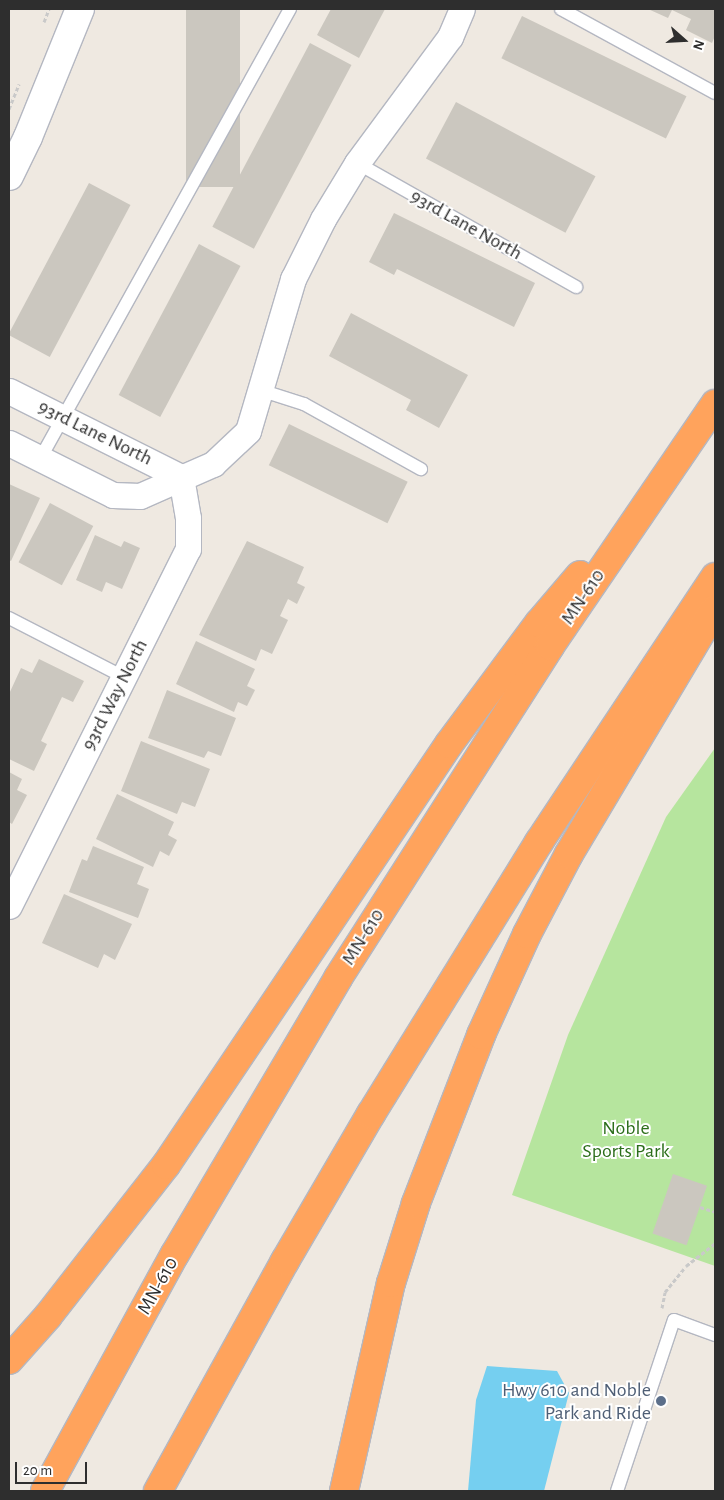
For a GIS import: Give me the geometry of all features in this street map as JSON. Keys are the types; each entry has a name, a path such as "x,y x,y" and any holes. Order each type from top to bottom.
{"highway":[{"name":"MN-610","path":"45,1491 175,1254 343,969 441,812 664,477 715,404"},
{"path":"9,1360 60,1301 166,1165 398,818 533,630 664,477"},
{"path":"158,1491 285,1261 381,1098 539,842 715,577"},
{"path":"344,1491 391,1283 416,1203 480,1035 527,934 568,854 715,609"},
{"path":"361,1491 366,1399"}],"street":[{"path":"9,176 28,137 80,9"},
{"name":"93rd Lane North","path":"9,443 114,495 140,496 213,464 248,432 292,279 323,219 357,164 450,37 462,9"},
{"name":"93rd Lane North","path":"9,391 182,477"},
{"name":"93rd Way North","path":"9,906 188,549 188,518 182,477"}],"lane":[{"path":"40,459 290,9"},
{"path":"561,9 715,92"},
{"name":"93rd Lane North","path":"357,164 576,287"},
{"path":"260,390 304,404 421,469"},
{"path":"9,618 124,677"},
{"path":"617,1491 674,1320 715,1335"}],"path":[{"path":"700,1207 715,1212"},
{"path":"671,1329 660,1313 665,1292 686,1266 715,1243"}],"green space":[{"name":"Noble Sports Park","path":"715,748 715,1266 512,1195 568,1035 666,817"}],"water":[{"path":"487,1366 557,1371 569,1393 544,1491 468,1491 476,1400"}],"building":[{"path":"186,9 240,9 240,187 186,187"},
{"path":"331,9 385,9 359,58 317,35"},
{"path":"648,9 715,9 715,36 712,43 686,30 691,19 672,10 668,18"},
{"path":"522,16 686,96 666,138 501,58"},
{"path":"310,43 351,65 254,249 212,227"},
{"path":"456,102 596,176 565,233 426,159"},
{"path":"89,183 130,205 50,357 9,335 9,333"},
{"path":"394,213 535,283 514,327 397,269 394,275 369,262"},
{"path":"199,244 240,266 160,417 119,395"},
{"path":"351,313 468,375 439,428 406,410 411,400 329,356"},
{"path":"289,424 408,482 387,523 269,465"},
{"path":"9,484 40,498 11,561 9,560"},
{"path":"50,503 93,526 62,585 19,562"},
{"path":"95,535 121,547 124,541 140,548 122,589 106,582 102,592 76,580"},
{"path":"247,541 304,567 297,583 305,587 297,604 288,599 280,616 288,620 272,654 261,649 256,661 199,635"},
{"path":"196,641 255,669 247,686 255,690 247,706 238,702 234,712 176,684"},
{"path":"39,659 84,681 73,702 62,697 41,741 47,744 34,771 9,759 9,694 21,668 32,673"},
{"path":"167,690 236,718 221,756 208,751 204,758 148,738"},
{"path":"141,741 210,769 195,807 182,802 177,814 121,791"},
{"path":"9,772 22,779 17,790 27,795 12,824 9,822"},
{"path":"117,794 174,822 168,835 177,840 169,856 160,851 153,867 96,839"},
{"path":"93,846 144,867 137,884 149,889 138,918 69,892 82,859 87,861"},
{"path":"64,894 132,924 115,960 104,954 98,968 42,943"},
{"path":"673,1174 707,1186 687,1245 652,1234"}],"place":[{"name":"Hwy 610 and Noble Park and Ride","path":"661,1401"}]}
